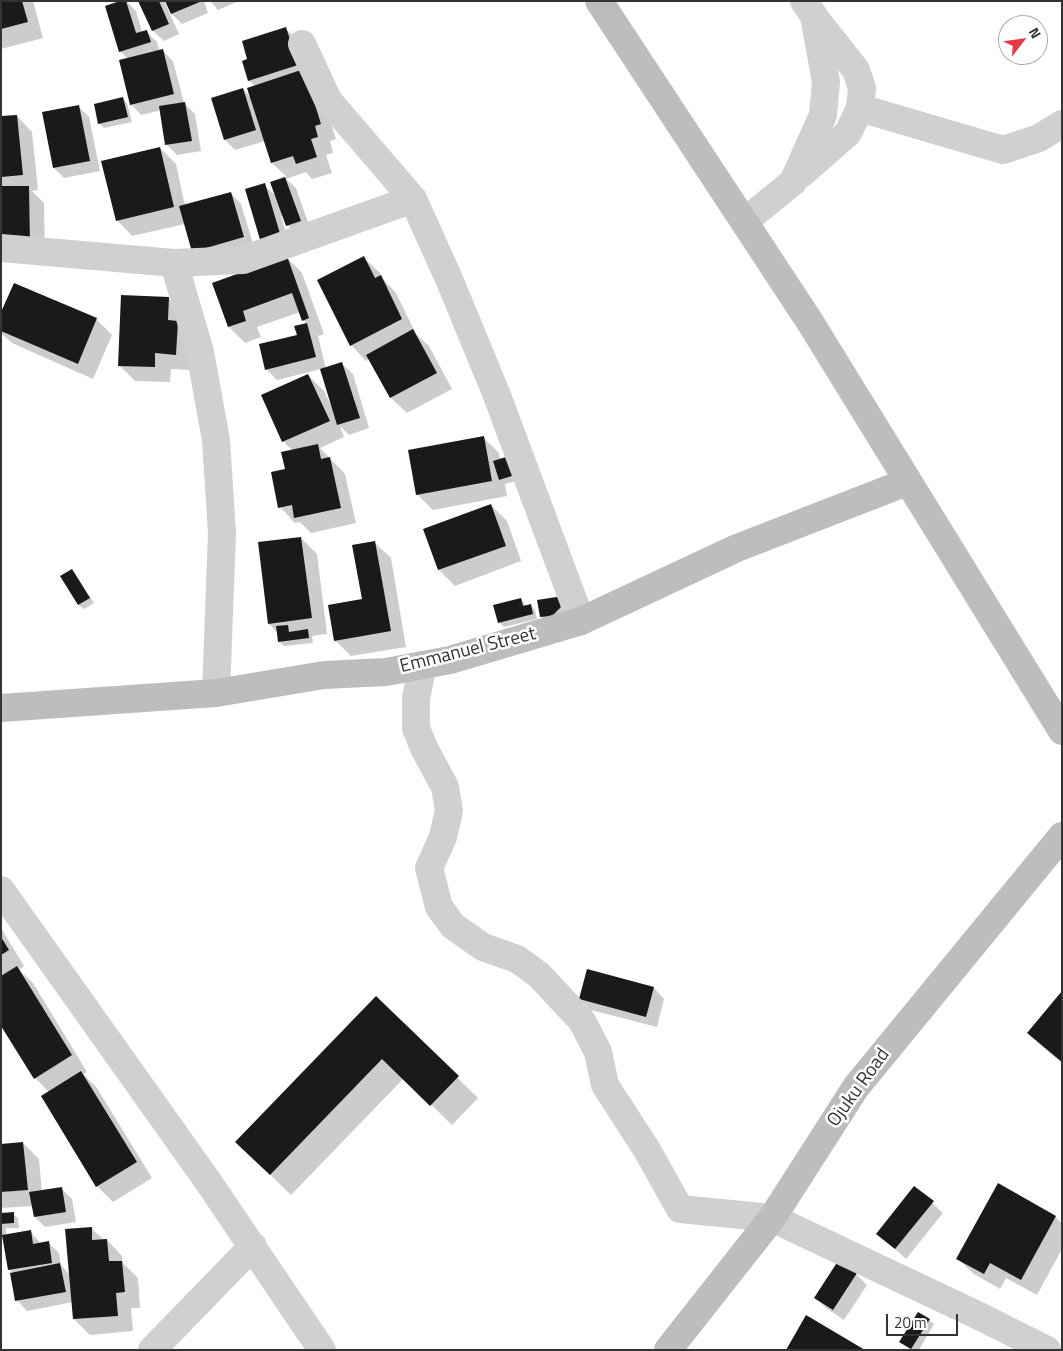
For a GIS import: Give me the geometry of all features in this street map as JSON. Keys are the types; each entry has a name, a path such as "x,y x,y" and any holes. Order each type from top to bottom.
{"main road":[{"path":"600,1 810,322 1062,731"},
{"name":"Emmanuel Street","path":"1,708 216,693 324,675 386,672 450,660 581,621 737,548 907,482"},
{"name":"Ojuku Road","path":"668,1350 772,1218 856,1087 1062,836"}],"street":[{"path":"793,182 823,115 826,82 809,9"},
{"path":"744,221 793,182 848,134 860,108 862,88 856,70 809,9"},
{"path":"302,44 328,100 413,200 449,279 496,393 581,621"},
{"path":"860,108 1003,150 1039,138 1062,124"},
{"path":"1,248 174,263 243,260 413,200"},
{"path":"174,263 200,352 216,440 222,533 216,693"},
{"path":"422,665 416,698 416,728 424,748 445,786 449,811 443,837 429,868 439,907 453,926 483,947 517,959 539,975 582,1021 598,1052 606,1085 647,1150 680,1209 772,1218 1047,1350"},
{"path":"1,890 253,1246 322,1350"},
{"path":"152,1350 253,1246"}],"building":[{"path":"1,1 22,1 28,22 1,29"},
{"path":"126,1 136,33 147,30 151,42 119,52 105,6"},
{"path":"138,1 159,1 169,24 152,31"},
{"path":"165,1 202,1 171,14"},
{"path":"286,27 298,65 248,81 242,61 247,59 242,41"},
{"path":"163,49 174,94 130,105 119,60"},
{"path":"304,69 321,124 315,126 318,137 311,139 317,157 296,164 293,156 271,163 247,88"},
{"path":"243,88 256,130 224,140 211,98"},
{"path":"123,97 128,117 98,124 94,104"},
{"path":"185,102 192,141 165,145 159,106"},
{"path":"79,105 90,161 53,168 42,112"},
{"path":"17,115 23,175 1,177 1,116"},
{"path":"160,147 174,207 116,221 101,161"},
{"path":"285,177 301,221 286,226 270,182"},
{"path":"265,183 281,237 261,243 245,189"},
{"path":"1,186 29,186 30,245 1,246"},
{"path":"231,192 244,237 192,252 179,206"},
{"path":"287,256 309,318 302,321 292,293 243,311 246,321 228,327 212,283"},
{"path":"364,256 375,278 381,275 402,319 350,346 317,280"},
{"path":"14,283 97,318 78,364 1,331 1,312"},
{"path":"121,295 169,297 168,320 178,321 176,355 155,353 155,367 118,366"},
{"path":"307,323 316,357 265,370 259,344 297,335 294,326"},
{"path":"413,329 437,373 390,398 366,355"},
{"path":"342,362 360,418 337,425 320,369"},
{"path":"308,374 330,421 282,442 261,395"},
{"path":"484,436 492,481 416,495 408,450"},
{"path":"318,444 321,459 330,457 341,508 294,518 292,505 278,508 271,472 285,469 281,452"},
{"path":"509,456 515,475 499,480 493,461"},
{"path":"491,504 506,546 438,570 423,529"},
{"path":"301,537 312,618 268,624 258,542"},
{"path":"375,541 391,631 334,641 328,605 362,599 352,545"},
{"path":"72,569 90,598 78,605 60,576"},
{"path":"563,596 564,604 552,616 540,617 537,600"},
{"path":"521,598 523,606 531,604 533,614 498,623 493,605"},
{"path":"288,625 289,632 308,629 309,638 278,642 276,626"},
{"path":"1,937 9,950 1,955"},
{"path":"17,966 72,1055 34,1079 1,1026 1,976"},
{"path":"587,969 654,987 646,1017 579,999"},
{"path":"1062,991 1062,1062 1027,1033"},
{"path":"376,996 459,1076 430,1106 382,1059 270,1175 235,1142"},
{"path":"81,1071 137,1162 96,1187 41,1096"},
{"path":"23,1142 28,1190 1,1192 1,1144"},
{"path":"998,1183 1056,1216 1021,1280 990,1263 984,1274 956,1259"},
{"path":"914,1186 934,1201 895,1249 876,1234"},
{"path":"62,1187 66,1212 34,1217 29,1192"},
{"path":"14,1212 14,1223 1,1224 1,1213"},
{"path":"92,1227 92,1240 107,1239 109,1261 122,1261 125,1292 116,1293 118,1316 73,1319 65,1229"},
{"path":"31,1230 33,1244 49,1241 52,1263 8,1270 2,1235"},
{"path":"838,1261 857,1273 833,1310 814,1298"},
{"path":"60,1263 66,1292 15,1301 10,1273"},
{"path":"918,1312 930,1319 911,1349 899,1342"},
{"path":"806,1315 865,1350 786,1350"}]}
